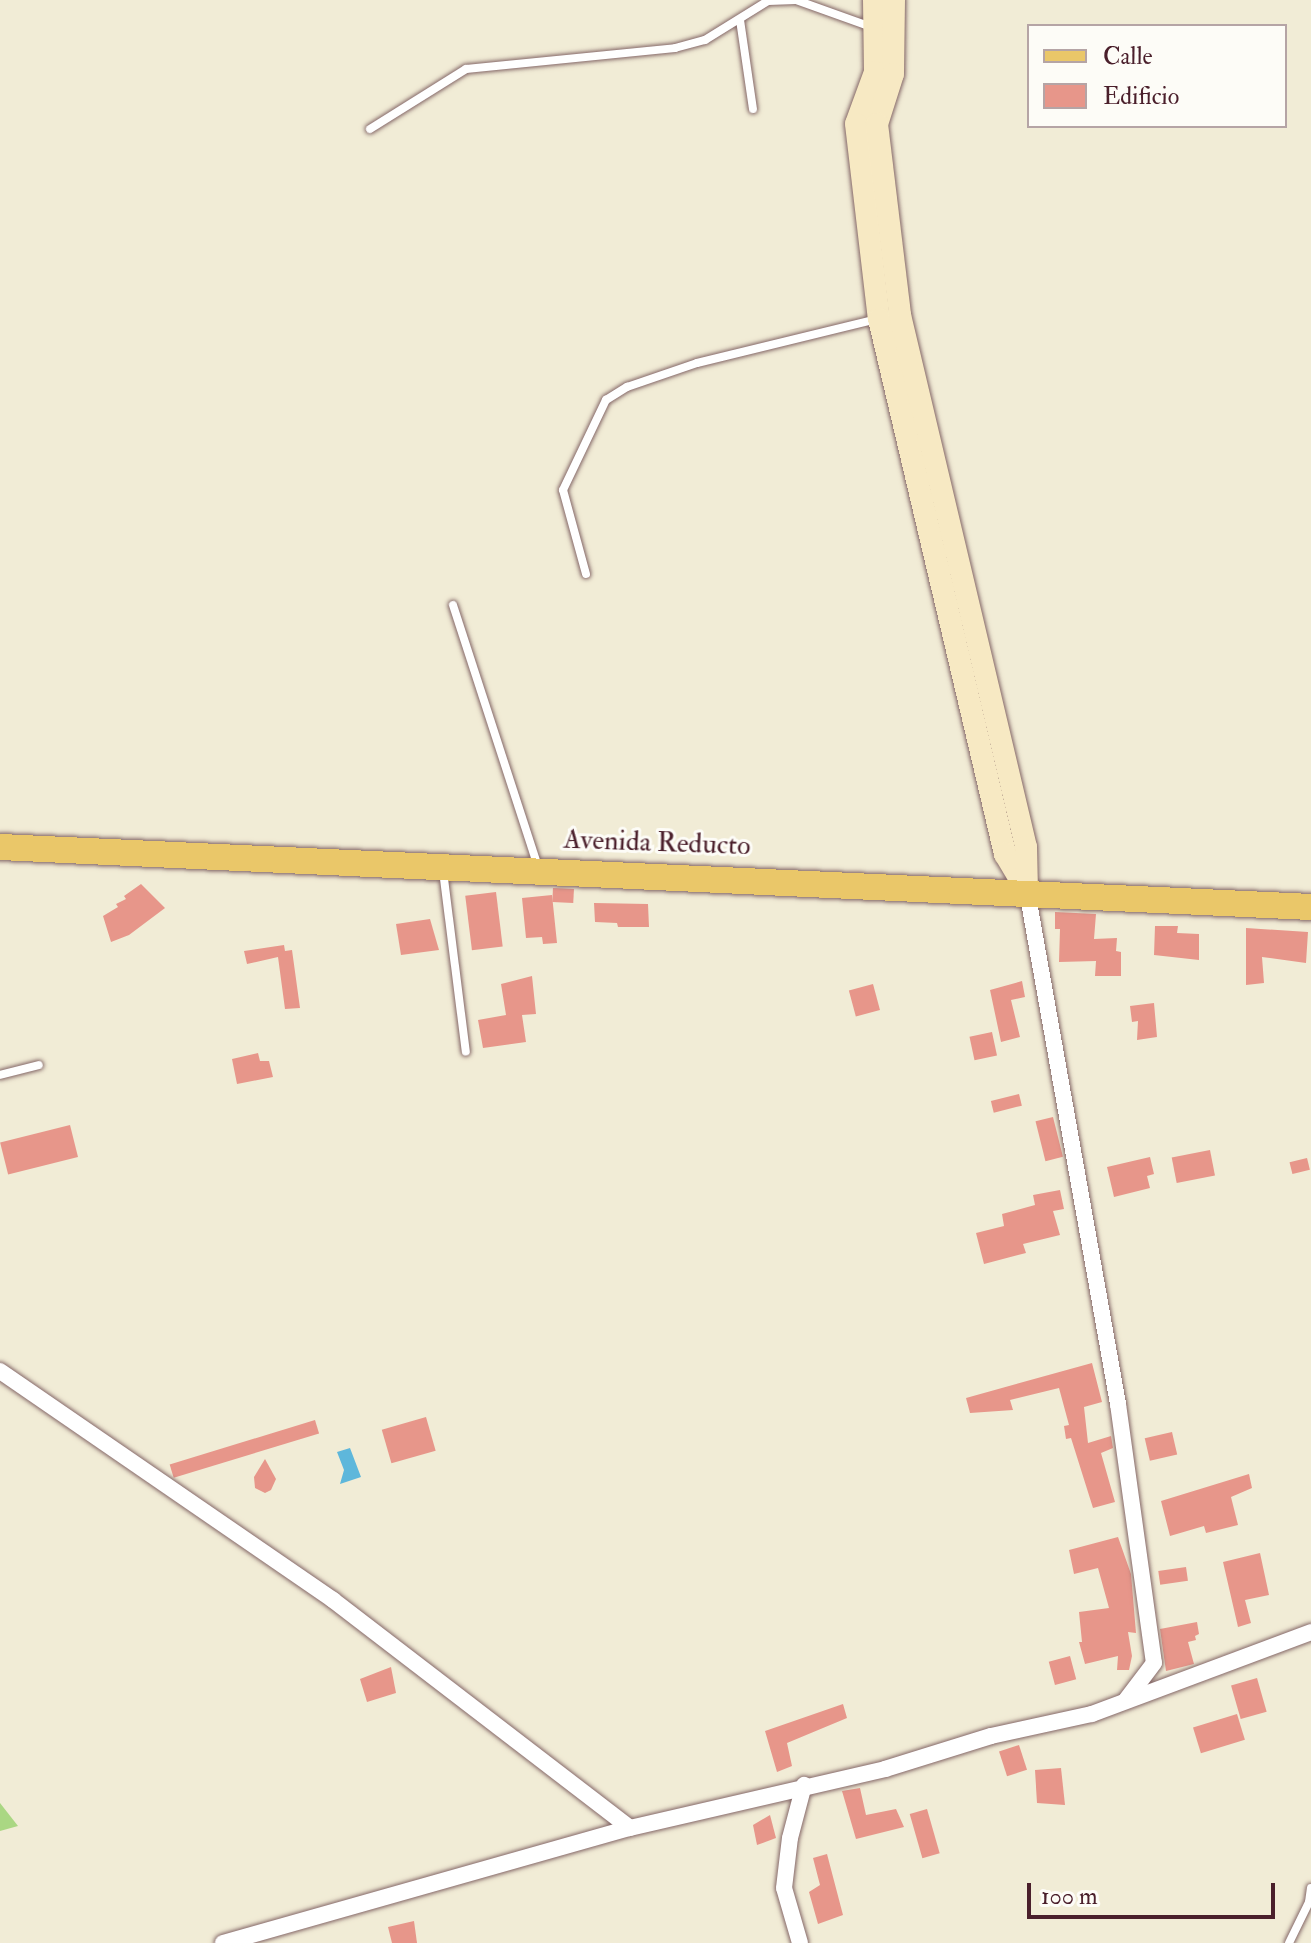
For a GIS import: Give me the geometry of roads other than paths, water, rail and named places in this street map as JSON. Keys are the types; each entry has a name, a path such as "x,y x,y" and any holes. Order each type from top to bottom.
{"main road":[{"name":"Avenida Reducto","path":"0,847 1027,891 1311,907"}],"street":[{"path":"874,0 884,28"},
{"path":"894,0 884,28 875,72 856,124 889,317 942,534 1005,854 1027,891 1118,1404 1154,1663 1125,1702"},
{"path":"0,1371 333,1600 630,1828"},
{"path":"223,1943 630,1828 804,1785 885,1769 1125,1702 1311,1632"},
{"path":"800,1943 784,1888 790,1838 804,1785"}],"lane":[{"path":"370,129 466,69 675,48 705,40 768,1 796,0 884,28"},
{"path":"740,20 753,109"},
{"path":"586,574 563,490 606,400 627,387 697,363 889,317"},
{"path":"453,605 540,870"},
{"path":"442,866 466,1052"},
{"path":"0,1075 39,1065"},
{"path":"1289,1943 1309,1902 1311,1888"}],"water":[{"path":"350,1448 361,1477 340,1484 344,1470 337,1452"}]}
